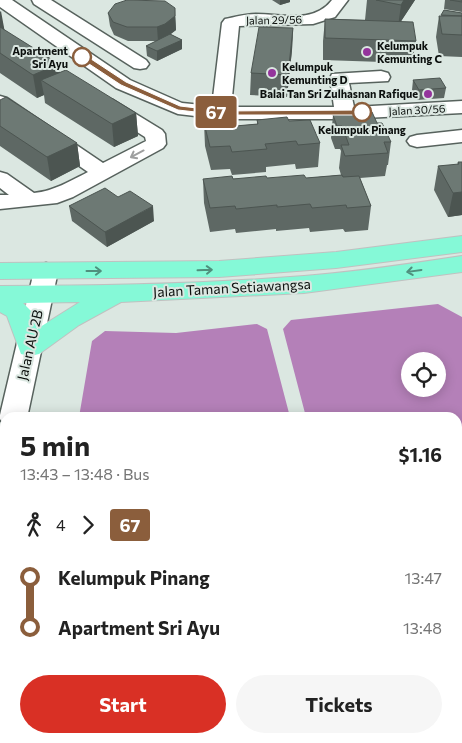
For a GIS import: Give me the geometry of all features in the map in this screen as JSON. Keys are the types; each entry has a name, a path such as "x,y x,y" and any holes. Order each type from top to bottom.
{"main road":[{"name":"Jalan Taman Setiawangsa","path":"0,294 43,283 336,260 462,244"},
{"name":"Jalan Taman Setiawangsa","path":"0,271 43,283 114,295 289,286 343,281 462,264"},
{"path":"0,300 18,311 30,347 70,319 114,295"}],"street":[{"name":"Jalan 30/56","path":"1,0 104,77 178,108 222,113 345,113 462,107"},
{"path":"40,0 140,64"},
{"name":"Jalan 29/56","path":"222,113 231,23 250,19 302,20 324,16 340,0"},
{"path":"231,23 233,17 243,10 284,8 300,4"},
{"path":"0,102 102,172 156,144 157,138 155,134 92,95 104,77"},
{"path":"345,113 339,78 381,77"},
{"path":"0,178 30,200"},
{"name":"Jalan AU 2B","path":"14,412 43,283"}],"lane":[{"path":"417,141 462,136"},
{"path":"0,202 49,198 65,192 102,172"}],"shaded area":[{"path":"438,304 462,317 462,412 305,412 283,329 291,320"},
{"path":"257,324 267,329 289,412 80,412 92,341 105,331 176,333"}],"building":[{"path":"127,0 165,1 175,8 175,16 165,24 157,27 127,27 113,22 108,13 115,4"},
{"path":"376,0 404,0 401,5"},
{"path":"444,10 462,13 462,16 441,15"},
{"path":"439,16 462,16 462,35 442,34"},
{"path":"325,19 413,22 416,41 325,38"},
{"path":"0,27 59,64 33,75 0,53"},
{"path":"259,27 293,28 288,75 251,73"},
{"path":"170,34 182,40 157,51 146,46"},
{"path":"66,70 136,113 112,124 41,80"},
{"path":"440,78 446,88 419,90 413,80"},
{"path":"6,97 77,143 47,157 0,126 0,100"},
{"path":"372,112 377,123 382,123 391,142 384,142 388,153 345,156 341,145 349,145 342,126 337,126 333,115"},
{"path":"287,117 289,121 310,120 320,143 298,145 296,141 265,144 267,149 232,152 230,146 210,147 204,123 223,122 224,127 258,124 257,120"},
{"path":"458,162 462,162 462,192 453,193 438,166 459,164"},
{"path":"304,175 306,178 342,175 343,177 359,176 371,206 347,208 346,205 312,208 310,204 236,209 235,206 210,208 203,179 232,176 233,179"},
{"path":"105,188 118,197 130,191 153,206 105,232 69,206"}],"bus line":[{"name":"67","path":"82,57 123,84 178,108 222,113 362,112"}],"place":[{"name":"Kelumpuk Kemunting C","path":"367,52"},
{"name":"Apartment Sri Ayu","path":"82,57"},
{"name":"Kelumpuk Kemunting D","path":"272,73"},
{"name":"Balai Tan Sri Zulhasnan Rafique","path":"428,94"},
{"name":"Kelumpuk Pinang","path":"362,112"}]}
